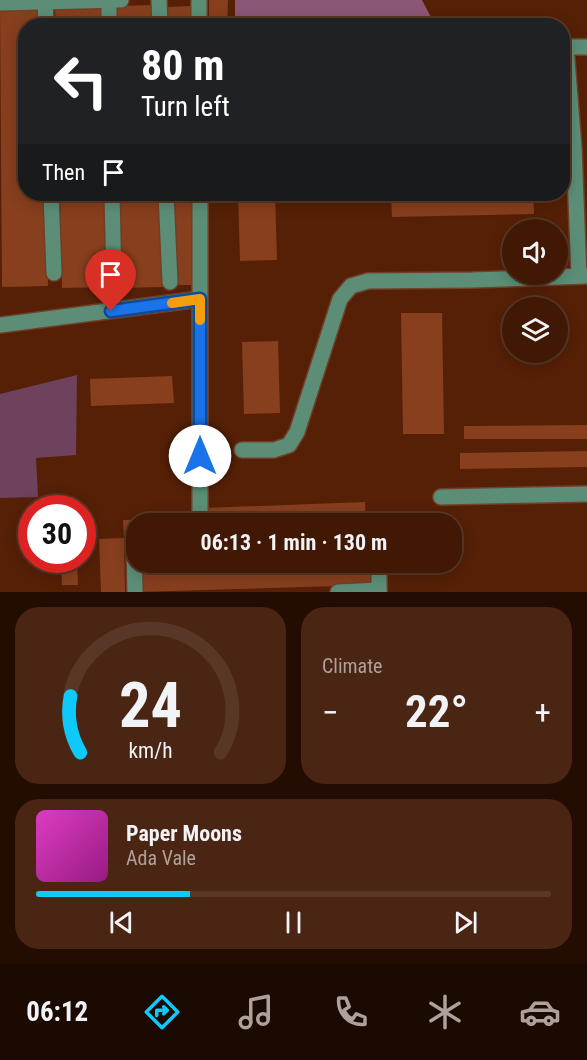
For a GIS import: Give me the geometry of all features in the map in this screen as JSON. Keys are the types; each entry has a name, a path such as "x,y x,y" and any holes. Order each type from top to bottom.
{"street":[{"path":"0,3 115,0 111,18"},
{"path":"159,0 160,18"},
{"path":"199,0 199,18"},
{"path":"45,1 45,18"},
{"path":"570,47 587,47"},
{"path":"242,450 274,450 290,445 297,432 340,299 351,286 368,281 583,276 570,108"},
{"path":"51,201 54,273"},
{"path":"112,201 114,282"},
{"path":"166,201 170,282"},
{"path":"200,201 200,513"},
{"path":"0,325 200,299"},
{"path":"441,497 587,494"},
{"path":"135,573 135,592"},
{"path":"338,592 379,591 379,573"}],"shaded area":[{"path":"235,0 422,0 431,18 235,18"},
{"path":"77,375 76,455 36,458 38,495 0,498 0,394"}],"building":[{"path":"209,0 228,0 227,18 209,18"},
{"path":"41,5 42,18 18,18 18,201 46,201 48,286 2,287 0,6"},
{"path":"103,5 103,18 56,18 55,6"},
{"path":"155,5 156,18 115,18 114,6"},
{"path":"190,6 190,18 168,18 167,7"},
{"path":"60,201 108,201 110,287 62,288"},
{"path":"119,201 160,201 162,287 122,288"},
{"path":"172,201 195,201 197,285 175,285"},
{"path":"238,201 275,201 277,260 240,261"},
{"path":"391,201 533,201 534,214 392,217"},
{"path":"401,313 442,313 444,434 403,434"},
{"path":"278,341 280,413 244,414 242,342"},
{"path":"172,376 174,403 91,406 90,379"},
{"path":"587,425 587,439 464,439 464,426"},
{"path":"587,451 587,467 460,469 460,453"},
{"path":"365,502 366,513 204,513 204,508"},
{"path":"123,520 126,520 126,538 124,538"},
{"path":"124,538 125,592 101,592 99,539"},
{"path":"62,573 78,573 78,585 62,585"},
{"path":"137,573 370,573 371,585 138,592"}],"slow traffic":[{"path":"172,303 200,299 200,320"}],"route":[{"path":"111,311 200,299 200,456"}]}
